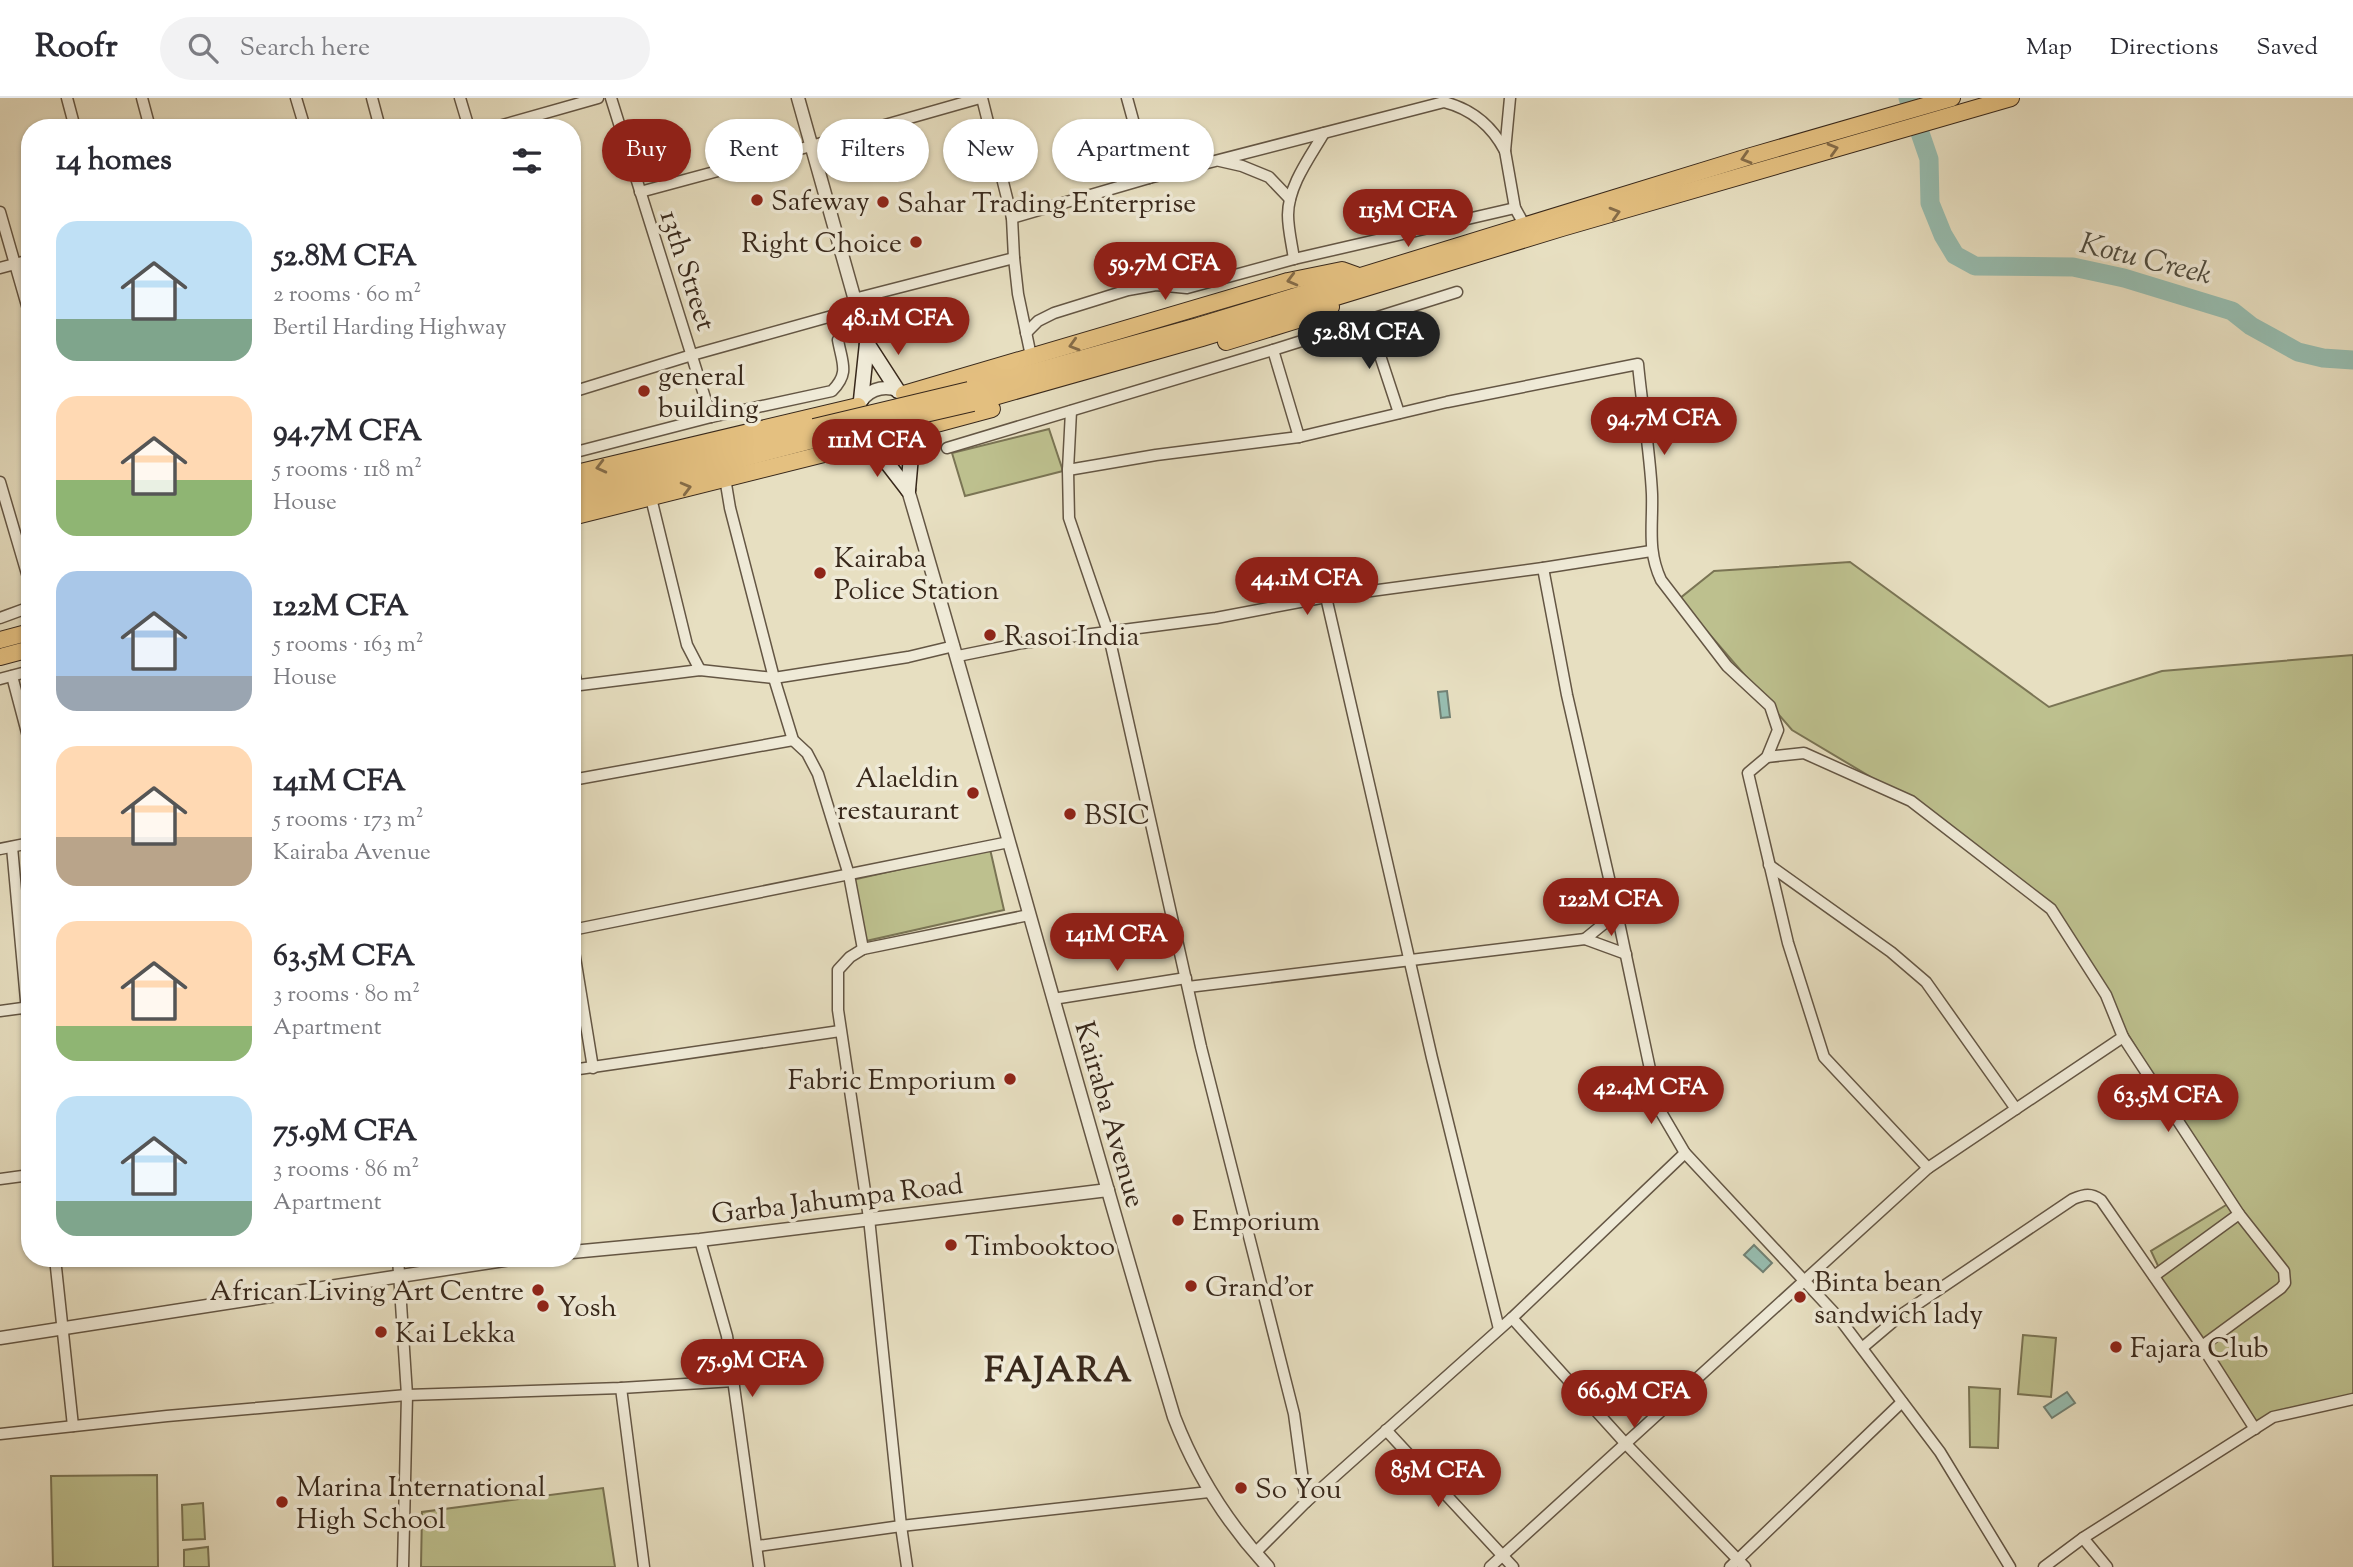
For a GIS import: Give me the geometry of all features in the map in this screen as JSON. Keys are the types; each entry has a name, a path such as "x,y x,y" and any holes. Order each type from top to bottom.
{"main road":[{"path":"1937,111 1952,98"},
{"path":"908,490 912,433 1304,318 1339,303 1360,282 1525,226 1937,111 2011,98"},
{"path":"581,487 1056,368 1360,282 1908,119"},
{"path":"867,343 901,392 1166,319 1288,281 1342,270 1360,282"},
{"path":"581,502 817,439 1060,380 1336,289"},
{"path":"581,472 860,403 867,343"},
{"path":"581,515 871,444 908,490"},
{"path":"0,640 21,634"},
{"path":"0,657 21,651"}],"street":[{"path":"66,98 72,119"},
{"path":"142,98 148,119"},
{"path":"296,98 302,119"},
{"path":"372,98 378,119"},
{"path":"460,98 467,119"},
{"path":"524,119 598,98"},
{"name":"13th Street","path":"611,98 711,417"},
{"path":"798,98 867,343"},
{"path":"640,191 981,98 1012,219 1013,258 1031,356"},
{"path":"1127,98 1133,119"},
{"path":"1510,98 1505,151 1515,208 1525,226"},
{"path":"1214,161 1444,102 1483,121 1496,134 1505,151"},
{"path":"1294,259 1288,215 1290,199 1324,133"},
{"path":"1218,160 1269,177 1290,199"},
{"path":"1012,219 1136,182"},
{"path":"1026,333 1038,321 1054,313 1128,290 1156,285 1186,288 1294,259 1515,208"},
{"path":"0,212 21,285"},
{"path":"581,389 1013,258"},
{"path":"0,268 21,262"},
{"path":"947,448 1457,292"},
{"path":"1368,319 1399,413"},
{"path":"581,451 711,417 832,390 841,381 844,372 838,340"},
{"path":"1273,350 1299,437"},
{"path":"1068,470 1156,454 1299,437 1399,413 1638,364 1652,493 1651,551 1661,580 1727,666 1770,706 1777,730 1767,757 1748,774 1788,943 1824,1057 1928,1168"},
{"path":"878,389 901,392 915,410 912,433 894,447 871,444 857,426 860,403 878,389"},
{"path":"1071,411 1069,517 1108,632 1187,983 1294,1414 1306,1502"},
{"path":"725,478 730,508 774,678 793,740 807,753 818,774 849,875 863,949"},
{"path":"0,481 21,553"},
{"name":"Kairaba Avenue","path":"908,490 1174,1417 1188,1454 1209,1492 1268,1567"},
{"path":"651,498 687,645 700,670"},
{"path":"581,685 700,670 774,678 908,657 1216,618 1326,597 1651,551"},
{"path":"1543,568 1567,695 1658,1107 1685,1153 1839,1318 1940,1452 2010,1567"},
{"path":"1326,597 1410,962 1499,1329"},
{"path":"0,618 21,610"},
{"path":"6,677 21,719"},
{"path":"581,778 793,740"},
{"path":"1767,757 1804,752 1911,801 2051,909 2106,995 2123,1037 2239,1214 2284,1271 2285,1283 2281,1288 2202,1346"},
{"path":"581,928 1009,842"},
{"path":"6,848 21,962"},
{"path":"1769,865 1891,952 1926,982 2015,1109"},
{"path":"1585,939 1617,913"},
{"path":"907,1567 869,1218 840,1031 838,970 850,957 863,949 1029,915"},
{"path":"1053,999 1187,983 1410,962 1585,939 1626,954"},
{"path":"581,994 593,1068"},
{"path":"0,1012 21,1008"},
{"path":"581,1069 840,1031"},
{"path":"1490,1567 1928,1168 2123,1037"},
{"path":"1255,1553 1306,1502 1512,1318 1685,1153"},
{"path":"0,1179 21,1176"},
{"name":"Garba Jahumpa Road","path":"581,1250 700,1240 1108,1190"},
{"path":"1861,1348 1901,1315 2073,1199 2085,1194 2095,1195 2202,1346 2255,1429"},
{"path":"2154,1276 2239,1214"},
{"path":"700,1240 727,1336 759,1567"},
{"path":"56,1267 73,1426"},
{"path":"399,1267 407,1395 403,1567"},
{"path":"0,1338 465,1267"},
{"path":"1512,1318 1738,1564 1902,1402"},
{"path":"0,1434 407,1395 621,1388 734,1381"},
{"path":"621,1388 644,1567"},
{"path":"2043,1567 2083,1538 2273,1416 2353,1399"},
{"path":"1386,1430 1513,1567"},
{"path":"758,1546 901,1526 1209,1492"},
{"path":"2083,1538 2107,1567"}],"green space":[{"path":"1049,429 1063,471 965,496 952,453"},
{"path":"1850,562 2049,707 2162,671 2353,655 2353,1399 2273,1417 2255,1429 2154,1276 2160,1270 2151,1251 2231,1202 2051,909 1911,801 1792,730 1679,599 1714,571"},
{"path":"990,849 1004,910 866,941 852,880"},
{"path":"2023,1335 2056,1338 2051,1397 2018,1394"},
{"path":"1969,1387 2000,1389 1998,1448 1970,1447"},
{"path":"157,1475 158,1567 53,1567 51,1476"},
{"path":"603,1488 615,1567 421,1567 422,1512"},
{"path":"203,1503 205,1539 183,1540 182,1505"},
{"path":"208,1547 209,1567 184,1567 184,1550"}],"water":[{"path":"1447,691 1450,717 1441,718 1438,692"},
{"path":"1754,1245 1772,1263 1763,1272 1744,1255"},
{"path":"2067,1392 2075,1403 2052,1418 2044,1407"}],"waterway":[{"name":"Kotu Creek","path":"1908,98 1929,159 1930,203 1943,235 1955,255 1975,266 2073,267 2124,278 2232,311 2251,326 2298,352 2323,358 2353,360"}],"place":[{"name":"Safeway","path":"757,200"},
{"name":"Sahar Trading Enterprise","path":"883,202"},
{"name":"Right Choice","path":"916,242"},
{"name":"general building","path":"644,391"},
{"name":"Kairaba Police Station","path":"820,573"},
{"name":"Rasoi India","path":"990,635"},
{"name":"Alaeldin restaurant","path":"973,793"},
{"name":"BSIC","path":"1070,814"},
{"name":"Fabric Emporium","path":"1010,1079"},
{"name":"Emporium","path":"1178,1220"},
{"name":"Timbooktoo","path":"951,1245"},
{"name":"Grand’or","path":"1191,1286"},
{"name":"African Living Art Centre","path":"538,1290"},
{"name":"Binta bean sandwich lady","path":"1800,1297"},
{"name":"Yosh","path":"543,1306"},
{"name":"Kai Lekka","path":"381,1332"},
{"name":"Fajara Club","path":"2116,1347"},
{"name":"So You","path":"1241,1488"},
{"name":"Marina International High School","path":"282,1502"}],"district":[{"name":"FAJARA","path":"1059,1369"}]}
